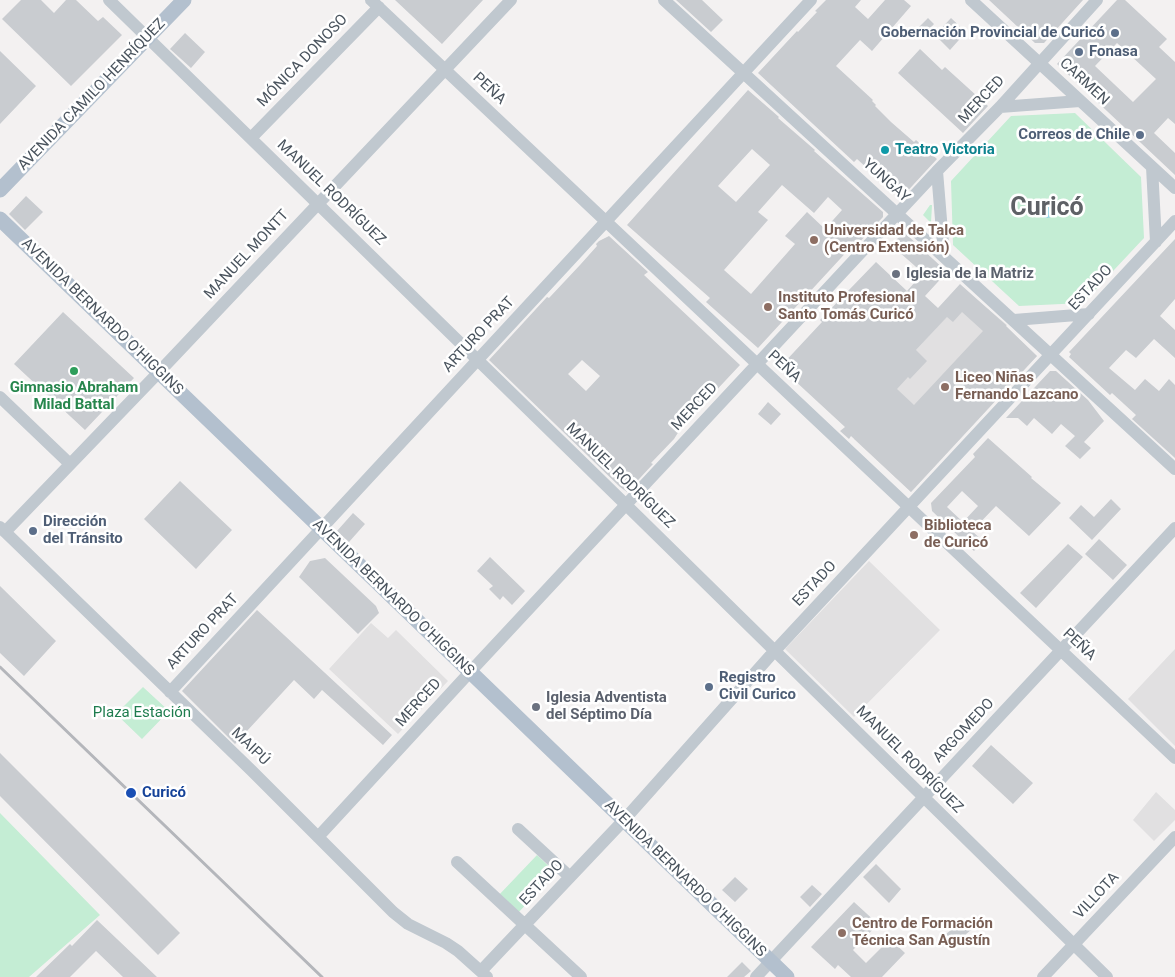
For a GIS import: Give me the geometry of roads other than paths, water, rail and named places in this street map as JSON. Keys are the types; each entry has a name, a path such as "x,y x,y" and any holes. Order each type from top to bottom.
{"main road":[{"name":"AVENIDA CAMILO HENRÍQUEZ","path":"0,190 184,0"},
{"name":"AVENIDA BERNARDO O'HIGGINS","path":"0,219 787,977"}],"street":[{"name":"MANUEL RODRÍGUEZ","path":"109,0 626,504 1107,977"},
{"name":"MANUEL MONTT","path":"3,529 70,464 159,372 511,0"},
{"name":"YUNGAY","path":"664,0 1175,469"},
{"name":"ARTURO PRAT","path":"170,692 811,0"},
{"name":"CARMEN","path":"970,0 1175,188"},
{"name":"MERCED","path":"318,837 937,171 1000,107 1097,0"},
{"name":"PEÑA","path":"375,4 1175,758"},
{"name":"MÓNICA DONOSO","path":"251,138 375,4"},
{"path":"1000,107 1080,101"},
{"path":"1152,167 1156,242"},
{"path":"937,171 944,256"},
{"name":"ESTADO","path":"484,974 524,926 624,820 775,651 1175,221"},
{"path":"1014,320 1089,314"},
{"path":"0,397 70,464"},
{"name":"ARGOMEDO","path":"756,977 1175,528"},
{"name":"MAIPÚ","path":"3,529 393,912 408,924 446,943 484,974"},
{"path":"518,829 570,877"},
{"name":"VILLOTA","path":"1042,977 1175,837"},
{"path":"457,862 581,977"}],"water":[{"path":"1047,200 1053,203 1056,209 1053,215 1047,218 1041,215 1038,209 1041,203"}],"railway":[{"path":"0,667 322,977"}],"place":[{"name":"Gobernación Provincial de Curicó","path":"1115,33"},
{"name":"Fonasa","path":"1079,52"},
{"name":"Correos de Chile","path":"1140,135"},
{"name":"Teatro Victoria","path":"885,150"},
{"name":"Universidad de Talca (Centro Extensión)","path":"814,240"},
{"name":"Iglesia de la Matriz","path":"896,274"},
{"name":"Instituto Profesional Santo Tomás Curicó","path":"768,307"},
{"name":"Gimnasio Abraham Milad Battal","path":"74,371"},
{"name":"Liceo Niñas Fernando Lazcano","path":"945,387"},
{"name":"Dirección del Tránsito","path":"33,531"},
{"name":"Biblioteca de Curicó","path":"914,535"},
{"name":"Registro Civil Curico","path":"709,687"},
{"name":"Iglesia Adventista del Séptimo Día","path":"536,707"},
{"name":"Curicó","path":"131,793"},
{"name":"Centro de Formación Técnica San Agustín","path":"842,933"}],"district":[{"name":"Curicó","path":"1047,209"}],"park label":[{"name":"Plaza Estación","path":"142,713"}]}
